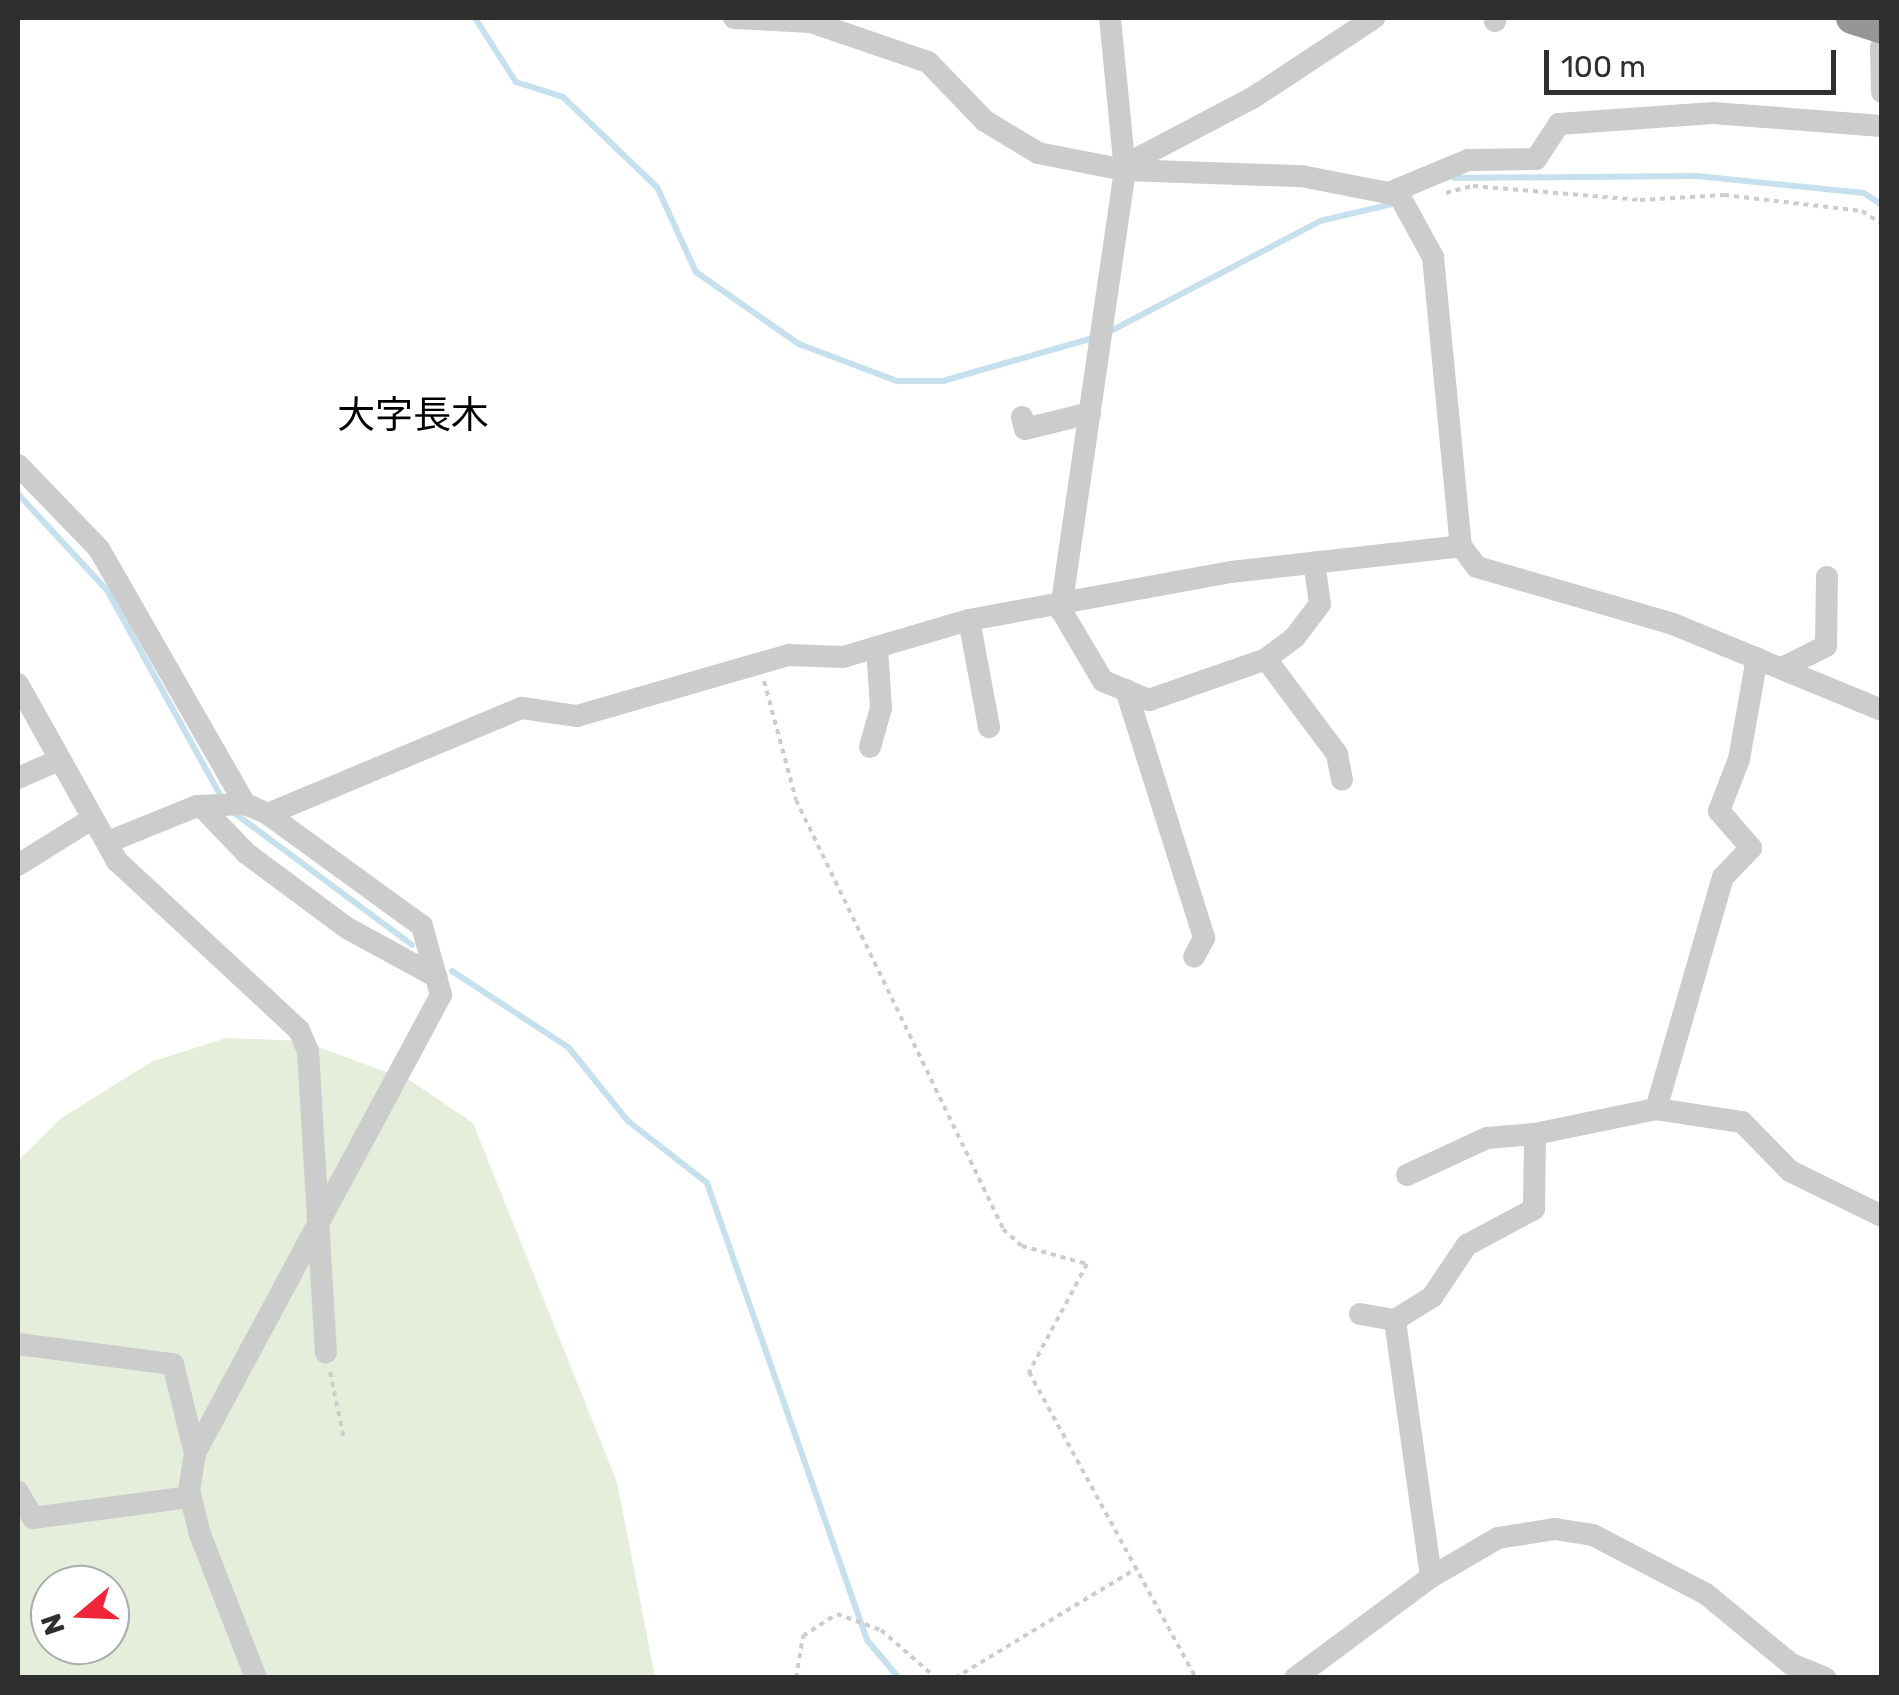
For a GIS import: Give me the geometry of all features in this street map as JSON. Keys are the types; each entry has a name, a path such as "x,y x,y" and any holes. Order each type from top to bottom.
{"highway":[{"path":"1852,18 1882,28"}],"street":[{"path":"734,18 812,22 928,62 1011,141 1125,168 1301,176 1402,202 1468,160 1536,159 1559,124 1713,114 1882,126"},
{"path":"1110,18 1125,168 1061,610 1083,656 1126,690 1149,700 1266,660 1320,604 1314,562"},
{"path":"1125,168 1254,97 1374,18"},
{"path":"1842,18 1881,47 1882,92"},
{"path":"1402,202 1432,257 1461,546 1492,578 1674,624 1879,702"},
{"path":"1022,417 1025,429 1090,413"},
{"path":"18,464 99,548 244,804"},
{"path":"268,814 500,714 577,716 761,667 877,647 969,620 1061,610 1314,562 1461,546"},
{"path":"1782,668 1826,646 1827,577"},
{"path":"969,620 989,727"},
{"path":"870,747 882,708 877,647"},
{"path":"1656,1110 1723,876 1750,848 1719,812 1740,758 1757,658"},
{"path":"1266,660 1337,754 1342,780"},
{"path":"18,684 90,820 299,1030 320,1215 326,1352"},
{"path":"1126,690 1204,938 1194,956"},
{"path":"18,778 57,760"},
{"path":"108,842 206,806 244,804 268,814 422,926 438,977 433,1023 320,1215 195,1453"},
{"path":"206,806 333,917 438,977"},
{"path":"18,864 90,820"},
{"path":"1408,1175 1487,1138 1535,1134 1656,1110 1742,1122 1790,1170 1882,1216"},
{"path":"1360,1314 1395,1320 1432,1297 1467,1245 1534,1209 1535,1134"},
{"path":"1395,1320 1431,1578"},
{"path":"18,1344 173,1364 195,1453 191,1497 256,1678"},
{"path":"18,1492 33,1518 191,1497"},
{"path":"1295,1678 1431,1578 1498,1538 1555,1528 1592,1535 1706,1594 1791,1664 1826,1678"}],"path":[{"path":"1402,202 1501,187 1640,200 1724,195 1862,211 1882,224"},
{"path":"761,667 796,800 1003,1229 1022,1246 1087,1264 1029,1372 1196,1678"},
{"path":"326,1352 344,1439"},
{"path":"955,1678 1136,1570"},
{"path":"796,1678 804,1636 837,1614 881,1630 936,1678"}],"green space":[{"path":"226,1038 302,1041 411,1081 473,1123 617,1482 655,1677 18,1678 18,1161 60,1119 151,1062"}],"waterway":[{"path":"475,18 516,82 563,97 657,187 696,272 799,344 897,381 943,381 1093,338"},
{"path":"1454,178 1697,176 1864,193 1882,205"},
{"path":"1105,334 1320,221 1396,203"},
{"path":"18,494 107,590 222,798"},
{"path":"233,812 412,945"},
{"path":"452,971 569,1048 628,1121 707,1183 867,1640 899,1678"}],"district":[{"name":"大字長木","path":"413,416"}]}
